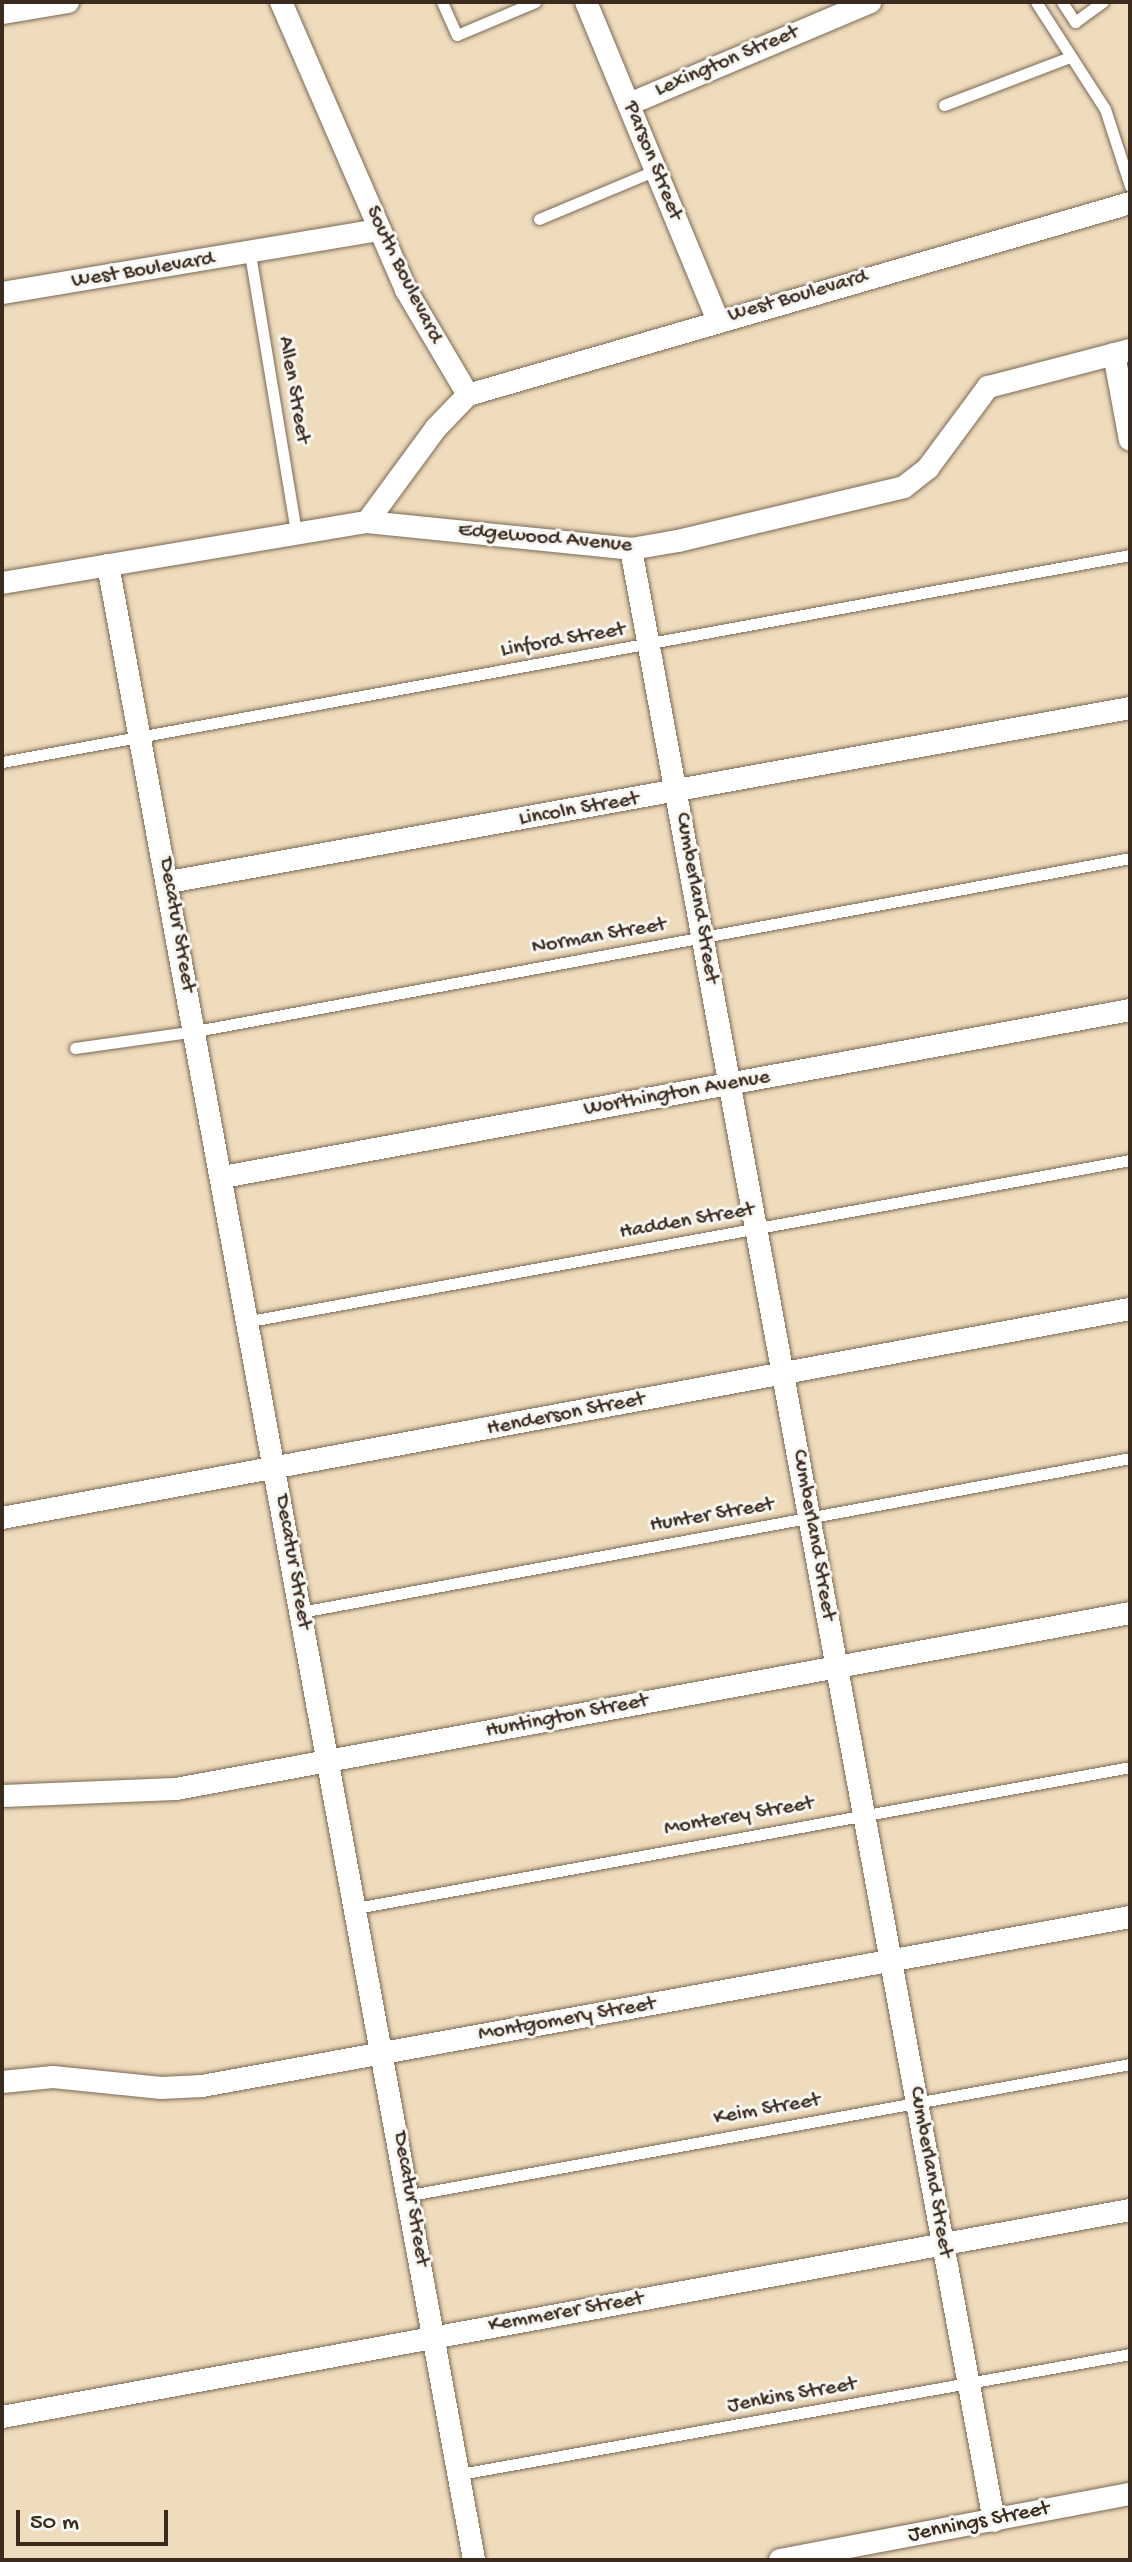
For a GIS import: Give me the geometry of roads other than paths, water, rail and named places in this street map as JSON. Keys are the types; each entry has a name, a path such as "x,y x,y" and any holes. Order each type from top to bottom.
{"street":[{"path":"2,13 68,2"},
{"name":"South Boulevard","path":"281,2 406,290 468,395"},
{"name":"Parson Street","path":"586,2 718,320"},
{"name":"Lexington Street","path":"629,104 870,2"},
{"name":"West Boulevard","path":"468,395 1130,203"},
{"name":"West Boulevard","path":"2,293 250,254 379,230"},
{"path":"1122,352 1130,440"},
{"name":"Edgewood Avenue","path":"2,583 367,522 631,549 904,487 928,468 988,387 1122,352"},
{"path":"367,522 436,428 468,395"},
{"name":"Cumberland Street","path":"631,549 994,2521"},
{"name":"Decatur Street","path":"108,565 250,1321 474,2560"},
{"name":"Lincoln Street","path":"169,882 676,793 1130,708"},
{"name":"Worthington Avenue","path":"223,1177 1130,1010"},
{"name":"Henderson Street","path":"2,1518 276,1470 1130,1309"},
{"name":"Huntington Street","path":"2,1796 125,1795 329,1761 1130,1613"},
{"name":"Montgomery Street","path":"2,2082 53,2077 161,2088 202,2086 1130,1917"},
{"name":"Kemmerer Street","path":"2,2417 1130,2210"},
{"name":"Jennings Street","path":"780,2560 1130,2494"}],"lane":[{"path":"442,2 457,35 535,2"},
{"path":"1036,2 1105,109 1130,186"},
{"path":"1062,2 1075,22 1103,2"},
{"path":"944,105 1070,57"},
{"path":"539,219 656,170"},
{"name":"Allen Street","path":"250,254 296,533"},
{"name":"Linford Street","path":"2,762 1130,555"},
{"name":"Norman Street","path":"75,1048 196,1031 1130,858"},
{"name":"Hadden Street","path":"250,1321 1130,1160"},
{"name":"Hunter Street","path":"301,1612 1130,1458"},
{"name":"Monterey Street","path":"356,1908 1130,1767"},
{"name":"Keim Street","path":"410,2195 1130,2064"},
{"name":"Jenkins Street","path":"460,2474 1130,2354"}]}
